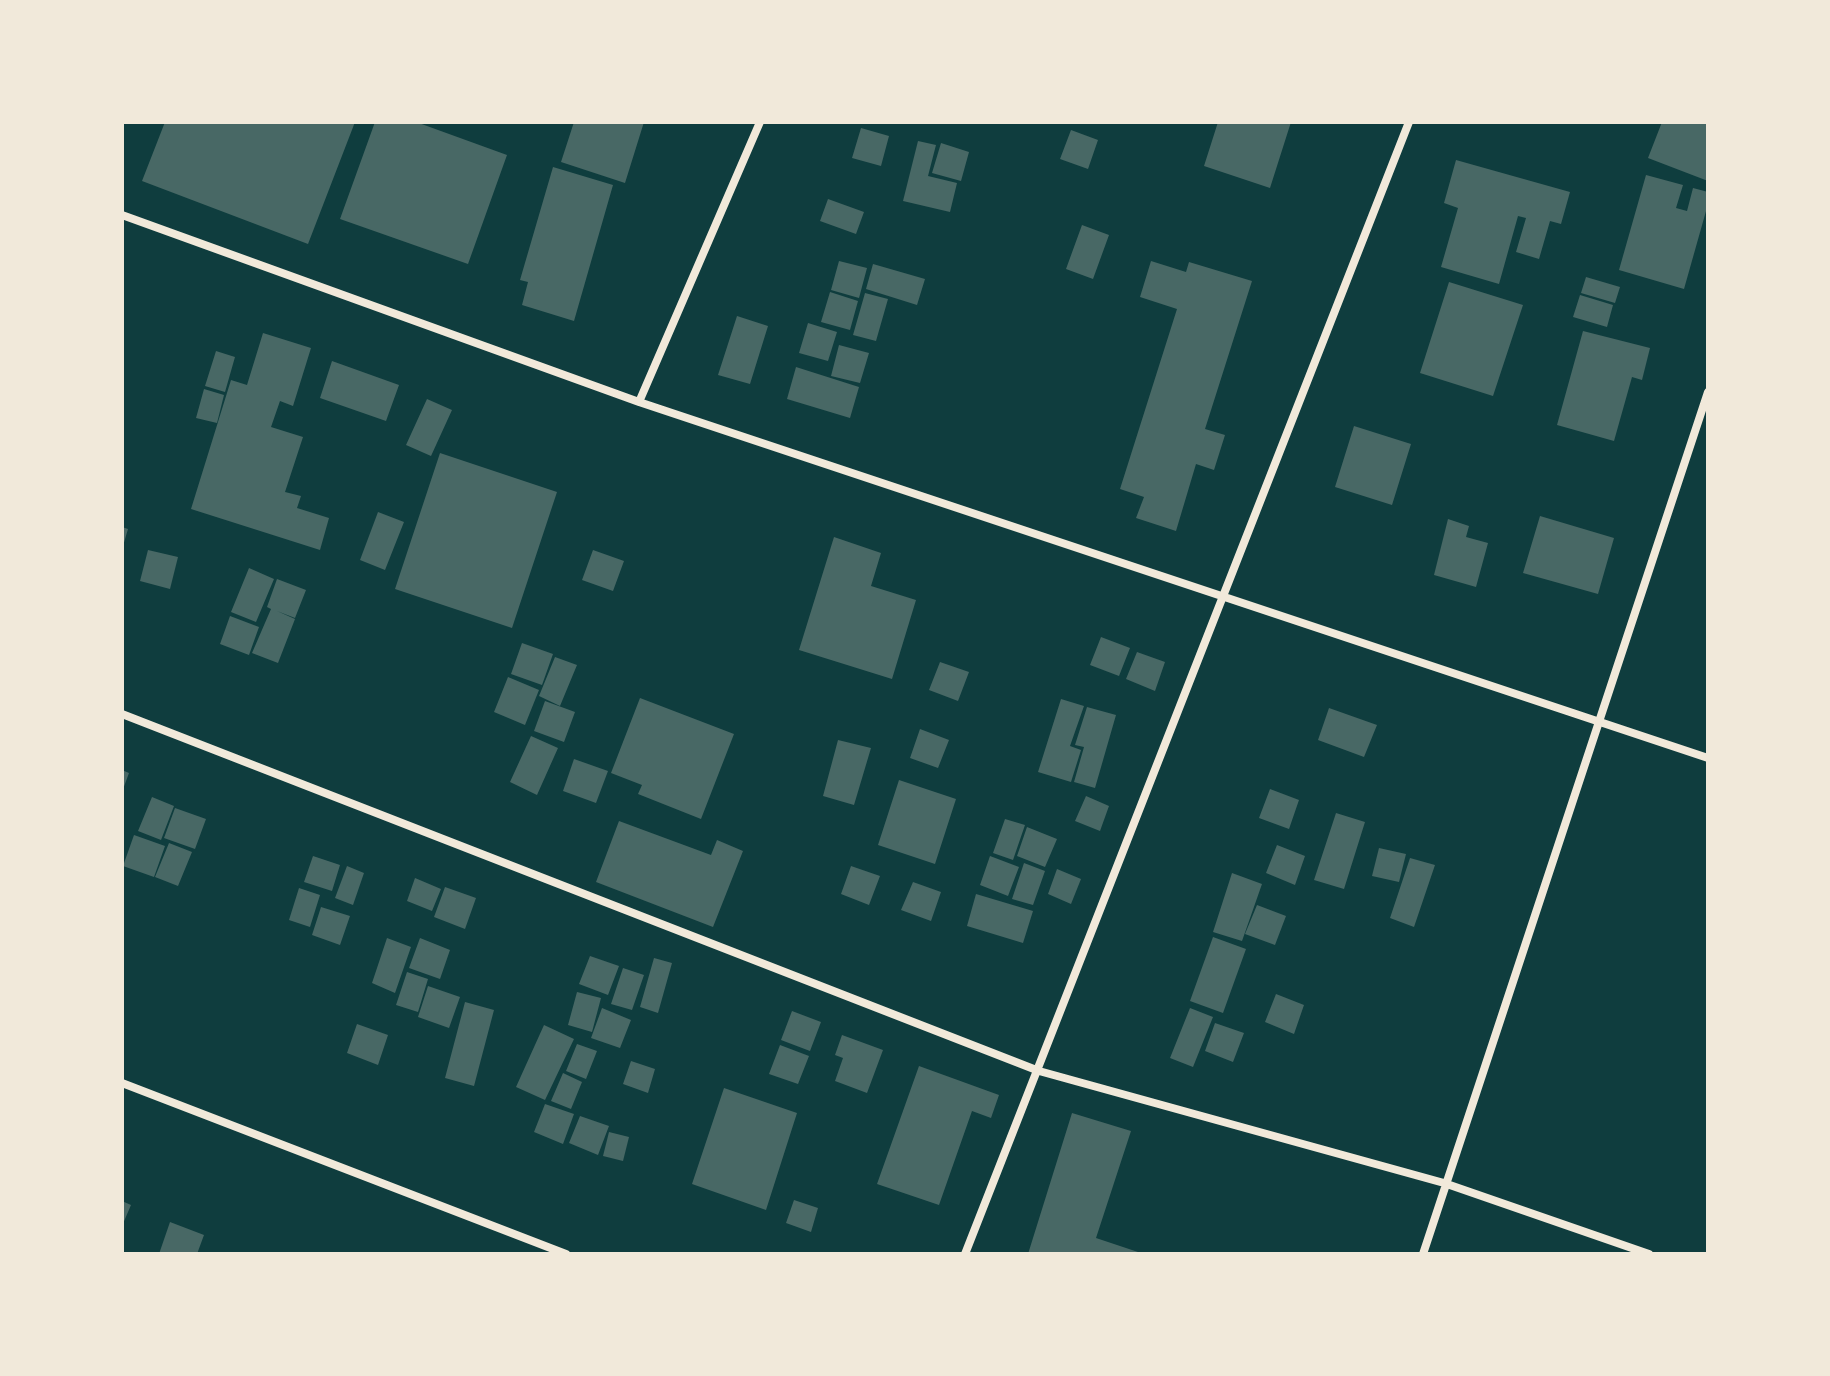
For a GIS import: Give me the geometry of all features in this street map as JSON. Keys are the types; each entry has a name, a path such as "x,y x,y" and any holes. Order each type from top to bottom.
{"street":[{"path":"639,402 760,122"},
{"path":"965,1254 1409,122"},
{"path":"122,215 639,402 1708,758"},
{"path":"1423,1254 1444,1183 1601,724 1708,392"},
{"path":"122,714 1039,1071 1444,1183 1649,1254"},
{"path":"122,1083 566,1254"}],"building":[{"path":"165,122 355,122 308,244 142,181"},
{"path":"375,122 416,122 507,155 468,264 340,219"},
{"path":"574,122 644,122 625,183 561,162"},
{"path":"1218,122 1291,122 1270,188 1204,166"},
{"path":"1662,122 1708,122 1708,181 1648,158"},
{"path":"861,128 889,136 881,166 852,158"},
{"path":"1071,130 1098,140 1088,169 1060,159"},
{"path":"918,141 936,145 928,176 957,183 950,212 903,201"},
{"path":"941,143 969,152 961,181 932,173"},
{"path":"1456,160 1570,192 1561,224 1550,221 1539,259 1516,252 1526,218 1518,216 1499,284 1441,267 1458,208 1444,203"},
{"path":"553,167 613,185 574,321 522,305 528,282 520,280"},
{"path":"1646,175 1683,185 1676,208 1687,211 1693,188 1708,192 1708,204 1684,289 1619,270"},
{"path":"828,199 864,212 856,234 820,221"},
{"path":"1082,225 1109,235 1093,279 1066,269"},
{"path":"839,261 867,268 859,298 831,290"},
{"path":"1151,261 1186,272 1189,262 1252,281 1205,429 1225,435 1214,470 1196,464 1176,531 1136,518 1144,497 1120,489 1177,309 1140,297"},
{"path":"873,264 925,279 917,305 866,289"},
{"path":"1586,277 1620,287 1615,303 1581,293"},
{"path":"1449,282 1523,305 1493,396 1420,373"},
{"path":"830,292 858,301 850,330 821,322"},
{"path":"865,293 888,299 876,341 853,335"},
{"path":"1580,295 1613,305 1607,327 1573,317"},
{"path":"737,316 768,326 750,384 718,375"},
{"path":"808,323 837,332 828,361 799,353"},
{"path":"1583,331 1650,348 1642,380 1632,377 1614,441 1557,425"},
{"path":"263,333 311,348 293,406 280,401 271,427 303,437 285,492 301,496 297,508 329,518 320,550 191,509 231,380 247,385"},
{"path":"839,345 869,353 860,383 831,376"},
{"path":"216,351 235,357 225,392 205,386"},
{"path":"332,361 399,385 386,421 320,398"},
{"path":"796,367 859,387 850,418 787,399"},
{"path":"204,389 224,395 217,423 196,418"},
{"path":"427,399 452,410 431,456 406,445"},
{"path":"1354,426 1411,444 1392,505 1335,487"},
{"path":"440,453 557,492 512,628 395,589"},
{"path":"378,512 404,522 385,570 360,560"},
{"path":"1540,516 1614,538 1598,594 1523,573"},
{"path":"1448,519 1469,526 1466,537 1488,543 1476,587 1434,575"},
{"path":"122,527 128,529 123,546 122,546"},
{"path":"834,537 881,553 871,586 916,600 892,679 799,650"},
{"path":"148,550 178,557 170,589 140,581"},
{"path":"593,550 624,561 613,591 582,580"},
{"path":"249,568 274,579 256,622 231,612"},
{"path":"277,579 306,590 295,618 277,611 295,619 278,663 252,653 271,609 267,607"},
{"path":"230,616 259,627 249,655 220,644"},
{"path":"1101,637 1130,648 1119,676 1090,665"},
{"path":"522,643 553,654 542,685 511,674"},
{"path":"1137,652 1165,662 1155,691 1126,679"},
{"path":"555,657 577,665 560,706 539,696"},
{"path":"940,662 969,672 958,701 929,690"},
{"path":"508,677 539,690 525,725 494,712"},
{"path":"640,698 734,734 701,819 638,794 642,785 611,773"},
{"path":"1061,699 1084,706 1070,746 1081,750 1071,782 1038,772"},
{"path":"545,701 575,712 564,742 534,731"},
{"path":"1087,707 1116,715 1095,788 1074,782 1084,747 1075,745"},
{"path":"1329,708 1377,725 1364,757 1318,740"},
{"path":"920,729 949,740 938,768 910,758"},
{"path":"531,736 558,748 537,795 510,782"},
{"path":"838,740 871,748 854,805 823,796"},
{"path":"574,759 608,771 596,803 563,791"},
{"path":"122,770 129,773 122,792"},
{"path":"899,780 956,799 935,864 878,845"},
{"path":"1270,789 1299,800 1289,829 1259,818"},
{"path":"1086,796 1109,806 1100,831 1075,821"},
{"path":"152,797 174,806 161,840 138,831"},
{"path":"175,808 206,819 195,849 164,838"},
{"path":"1336,813 1365,822 1344,889 1314,880"},
{"path":"1005,819 1025,825 1013,860 993,853"},
{"path":"619,821 711,855 717,840 743,851 713,927 596,882"},
{"path":"1027,827 1057,839 1045,867 1017,856"},
{"path":"134,835 165,846 154,877 123,866"},
{"path":"169,843 192,852 178,886 155,877"},
{"path":"1277,845 1305,856 1295,885 1266,873"},
{"path":"1379,848 1406,854 1399,882 1372,876"},
{"path":"313,856 340,865 332,891 304,882"},
{"path":"990,856 1019,867 1008,896 980,885"},
{"path":"1410,858 1435,865 1414,927 1390,918"},
{"path":"1024,863 1045,871 1033,905 1012,899"},
{"path":"347,866 364,873 353,905 335,898"},
{"path":"851,866 880,876 869,905 841,894"},
{"path":"1057,869 1081,879 1071,904 1048,894"},
{"path":"1232,873 1262,884 1242,941 1213,932"},
{"path":"415,878 441,889 432,911 407,901"},
{"path":"913,882 941,892 931,921 901,910"},
{"path":"445,887 476,898 465,929 434,917"},
{"path":"299,888 320,895 310,927 289,920"},
{"path":"976,894 1033,911 1023,943 967,926"},
{"path":"1257,905 1286,916 1275,945 1245,934"},
{"path":"321,907 350,916 340,945 312,935"},
{"path":"1213,937 1246,949 1223,1013 1190,1001"},
{"path":"387,938 411,947 395,993 372,983"},
{"path":"420,938 450,950 440,979 409,968"},
{"path":"590,956 619,966 608,995 579,984"},
{"path":"654,958 672,963 658,1013 640,1007"},
{"path":"623,968 644,975 632,1010 611,1004"},
{"path":"407,972 428,979 418,1012 396,1005"},
{"path":"428,986 460,997 449,1028 418,1017"},
{"path":"577,992 601,998 592,1032 568,1025"},
{"path":"1276,994 1304,1005 1294,1034 1265,1022"},
{"path":"465,1002 494,1010 474,1086 445,1078"},
{"path":"602,1008 631,1020 620,1048 591,1038"},
{"path":"1190,1008 1213,1017 1193,1067 1170,1058"},
{"path":"792,1011 821,1022 810,1051 781,1040"},
{"path":"1215,1023 1244,1033 1233,1062 1205,1051"},
{"path":"357,1024 388,1035 378,1065 347,1053"},
{"path":"544,1025 574,1039 545,1100 516,1087"},
{"path":"842,1035 883,1050 867,1093 835,1081 843,1058 835,1055"},
{"path":"577,1044 597,1051 586,1079 566,1071"},
{"path":"780,1045 809,1056 798,1084 769,1074"},
{"path":"631,1061 655,1069 648,1093 623,1084"},
{"path":"919,1066 999,1095 991,1118 972,1111 939,1205 877,1184"},
{"path":"563,1073 582,1082 571,1109 551,1101"},
{"path":"724,1088 797,1113 766,1210 692,1184"},
{"path":"545,1104 574,1114 563,1144 534,1132"},
{"path":"1072,1113 1131,1131 1096,1238 1144,1254 1028,1254"},
{"path":"580,1116 609,1126 598,1155 569,1143"},
{"path":"609,1132 629,1137 623,1161 603,1156"},
{"path":"794,1200 818,1208 811,1232 786,1223"},
{"path":"122,1201 131,1205 122,1226"},
{"path":"170,1222 204,1235 197,1254 159,1254"}]}
